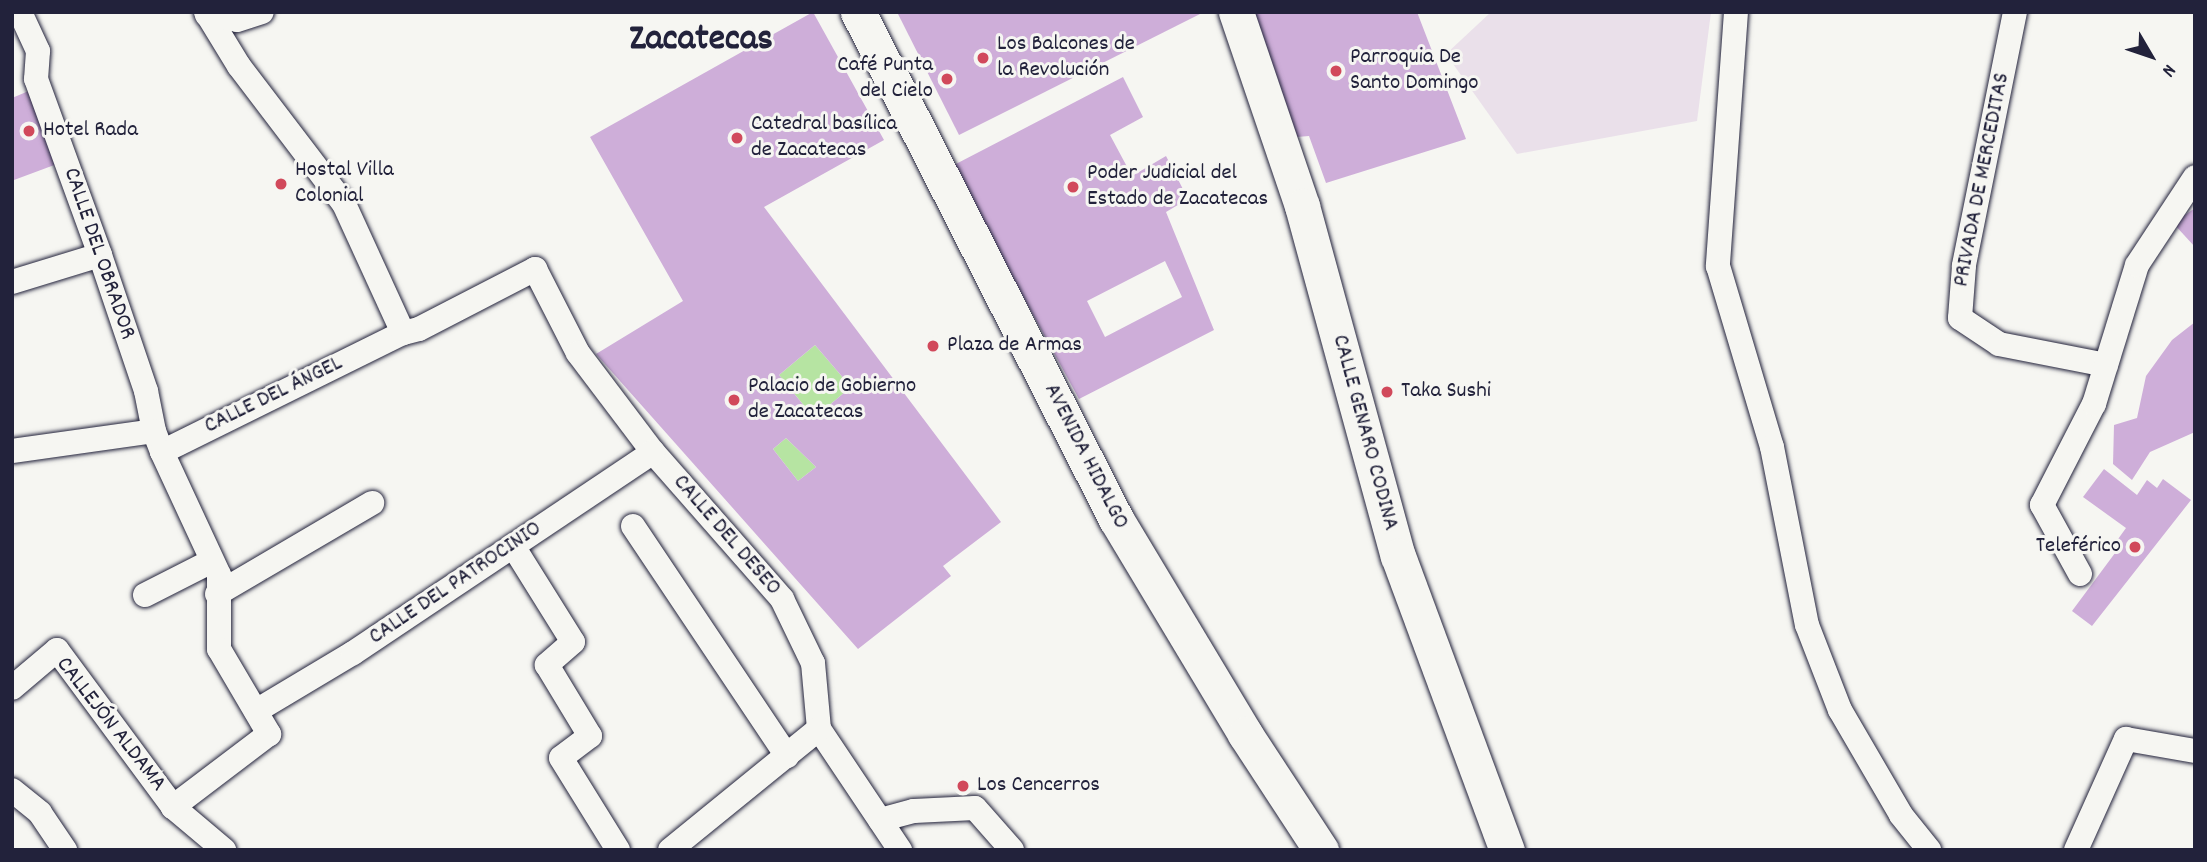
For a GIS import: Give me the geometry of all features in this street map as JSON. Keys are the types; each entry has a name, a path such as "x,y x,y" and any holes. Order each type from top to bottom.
{"street":[{"name":"CALLE DEL OBRADOR","path":"20,12 38,51 36,79 146,391 158,441 219,575 219,649 269,734 173,807"},
{"path":"206,14 237,20 262,12"},
{"name":"AVENIDA HIDALGO","path":"858,12 1116,519 1245,734 1321,850"},
{"name":"CALLE GENARO CODINA","path":"1236,12 1302,206 1398,556 1507,850"},
{"path":"1736,12 1718,266 1772,447 1807,625 1835,698 1901,815 1929,850"},
{"name":"PRIVADA DE MERCEDITAS","path":"2015,12 1964,266 1960,318 1999,344 2106,365"},
{"path":"206,14 239,66 344,204 403,333"},
{"path":"2080,573 2042,505 2094,404 2137,265 2195,177"},
{"path":"12,282 100,255"},
{"name":"CALLE DEL ÁNGEL","path":"12,451 158,441 403,333 419,329 535,269"},
{"name":"CALLE DEL DESEO","path":"535,269 578,354 653,452 782,599 813,663 819,729 900,850"},
{"name":"CALLE DEL PATROCINIO","path":"256,711 353,653 653,452"},
{"path":"217,594 372,503"},
{"path":"633,526 787,756"},
{"path":"513,546 573,642 547,665 590,736 561,758 618,850"},
{"path":"145,595 212,561"},
{"name":"CALLEJÓN ALDAMA","path":"12,688 57,650 173,807"},
{"path":"673,849 819,729"},
{"path":"2076,850 2126,739 2195,751"},
{"path":"12,790 40,813 65,850"},
{"path":"173,807 224,850"},
{"path":"880,820 914,811 975,808 1012,850"}],"shaded area":[{"path":"1491,12 1711,12 1697,121 1517,154 1446,54"}],"green space":[{"path":"815,345 851,387 814,418 779,375"},
{"path":"786,438 816,467 798,481 773,449"}],"building":[{"path":"813,12 884,140 764,207 1001,522 943,566 951,576 858,649 596,354 683,301 590,137","holes":["815,345 851,387 814,418 779,375","786,438 816,467 798,481 773,449"]},
{"path":"897,12 1204,12 959,135"},
{"path":"1253,12 1417,12 1466,139 1326,183 1309,136 1297,137"},
{"name":"Poder Judicial del Estado de Zacatecas","path":"1123,77 1143,117 1110,135 1132,176 1166,156 1188,199 1166,212 1214,330 1079,399 952,166","holes":["1165,261 1182,297 1105,337 1087,301"]},
{"name":"Hotel Rada","path":"31,90 57,164 14,180 12,98"},
{"path":"2195,208 2195,247 2173,223"},
{"path":"2195,322 2195,432 2150,452 2132,480 2113,464 2114,425 2137,418 2146,376 2172,340"},
{"name":"Teleférico","path":"2104,469 2137,495 2147,480 2157,488 2163,479 2191,500 2092,626 2072,611 2118,549 2113,546 2126,528 2083,497"}],"place":[{"name":"Los Balcones de la Revolución","path":"983,58"},
{"name":"Parroquia De Santo Domingo","path":"1336,71"},
{"name":"Café Punta del Cielo","path":"947,79"},
{"name":"Hotel Rada","path":"29,131"},
{"name":"Catedral basílica de Zacatecas","path":"737,138"},
{"name":"Hostal Villa Colonial","path":"281,184"},
{"name":"Poder Judicial del Estado de Zacatecas","path":"1073,187"},
{"name":"Plaza de Armas","path":"933,346"},
{"name":"Taka Sushi","path":"1387,392"},
{"name":"Palacio de Gobierno de Zacatecas","path":"734,400"},
{"name":"Teleférico","path":"2135,547"},
{"name":"Los Cencerros","path":"963,786"}],"district":[{"name":"Zacatecas","path":"701,41"}]}
